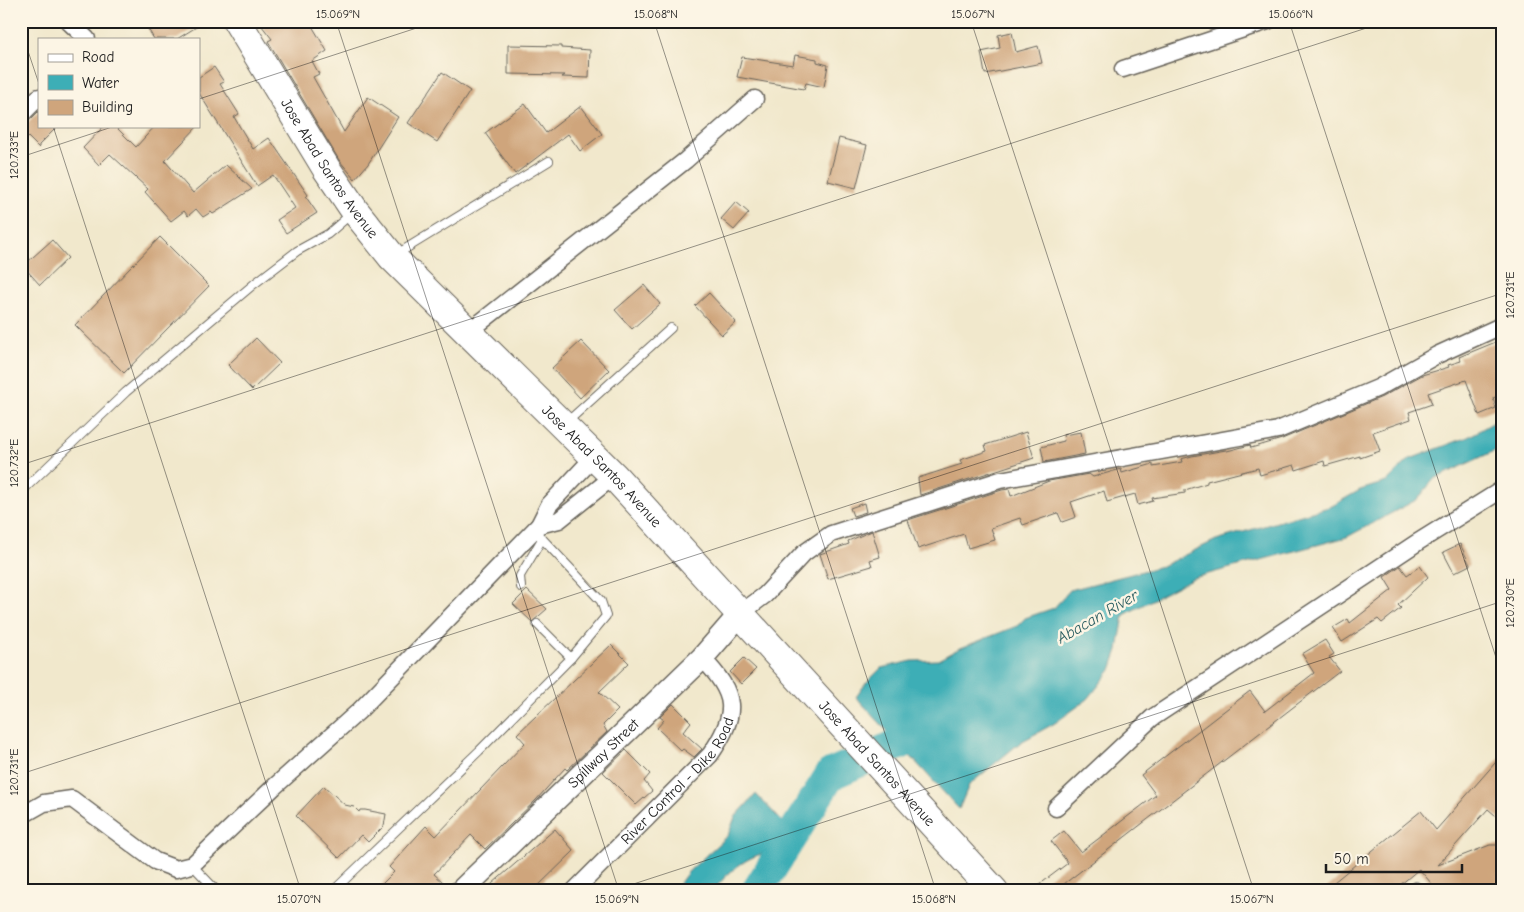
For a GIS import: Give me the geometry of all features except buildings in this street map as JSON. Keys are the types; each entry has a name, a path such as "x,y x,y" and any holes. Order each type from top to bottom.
{"highway":[{"name":"Jose Abad Santos Avenue","path":"237,21 326,168 355,210 392,257 614,476 994,891"}],"street":[{"path":"68,21 86,38"},
{"path":"1123,70 1268,21"},
{"path":"21,115 38,98"},
{"path":"467,333 686,160 755,99"},
{"path":"747,621 765,595 804,553 832,534 1000,480 1278,430 1378,388 1437,355 1503,325"},
{"path":"538,532 549,505 595,456"},
{"path":"22,815 44,803 72,799 155,861 176,869 192,865 274,787 359,711 538,532 559,520 614,476"},
{"path":"1056,808 1152,718 1418,542 1503,489"},
{"name":"Spillway Street","path":"461,891 702,658 747,621"},
{"name":"River Control - Dike Road","path":"574,891 710,755 722,737 731,706 728,690 719,675 702,658"}],"lane":[{"path":"392,257 549,161"},
{"path":"21,492 126,392 254,284 297,251 328,234 355,210"},
{"path":"563,425 671,328"},
{"path":"333,891 473,757 571,658 606,616 601,601 538,532 520,576 521,587"},
{"path":"537,624 571,658"},
{"path":"192,865 217,891"},
{"path":"1407,891 1416,886"}],"water":[{"path":"1503,417 1503,447 1434,479 1418,499 1347,537 1193,578 1124,615 1118,650 1111,670 1088,699 1055,723 1021,742 969,785 959,809 856,697 866,683 881,668 912,661 938,660 958,649 1017,626 1025,618 1054,608 1070,590 1162,566 1216,540 1332,506 1360,490 1386,482 1410,459 1468,437"},
{"path":"756,794 800,840 788,849 760,854 738,866 713,891 674,891 688,872 728,835 735,817"}],"waterway":[{"name":"Abacan River","path":"757,891 831,774 931,730 938,724"}]}
